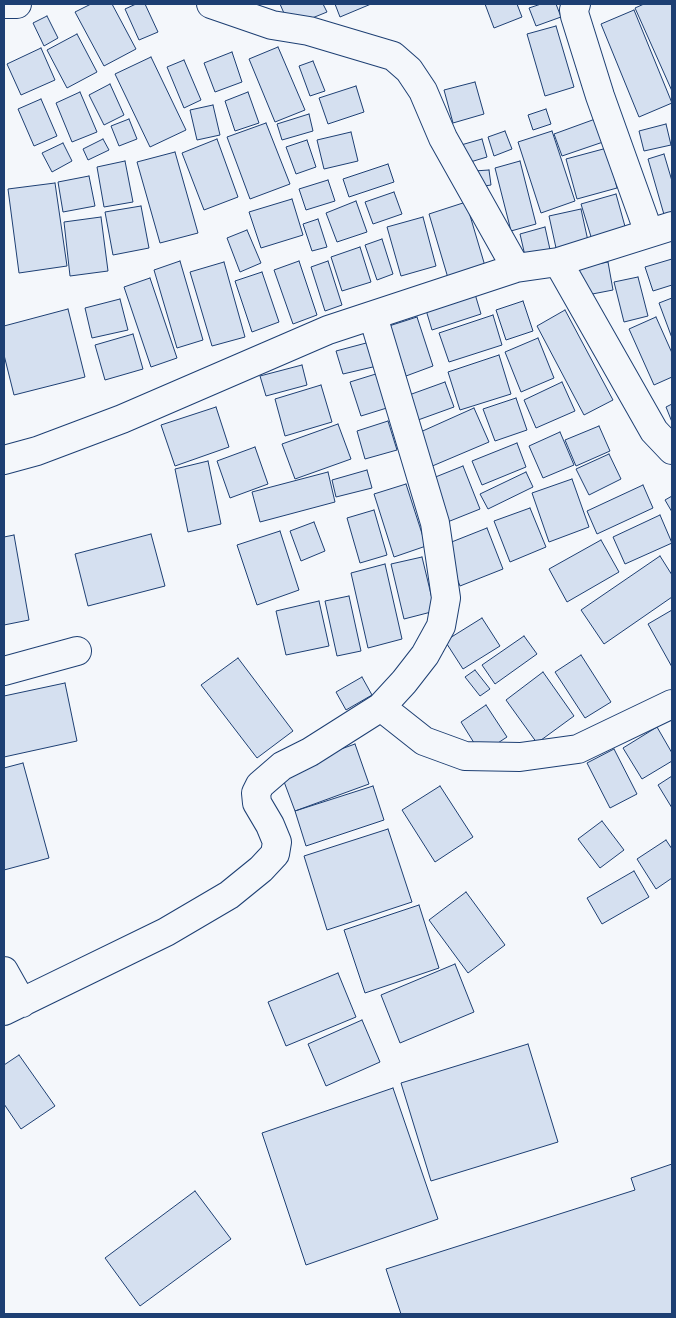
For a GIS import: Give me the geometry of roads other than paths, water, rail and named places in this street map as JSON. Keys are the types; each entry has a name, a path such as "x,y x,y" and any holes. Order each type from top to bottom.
{"street":[{"path":"4,4 17,4"},
{"path":"211,4 272,25 309,31 392,56 409,70 423,91 443,138 516,268"},
{"path":"4,460 37,451 122,419 328,330 516,268 558,262 661,230 600,96 575,16 576,4"},
{"path":"558,262 654,431 672,450"},
{"path":"4,971 13,1007 166,932 228,895 261,869 275,854 277,842 270,825 257,803 256,793 260,785 282,766 310,752 381,707 426,655 442,626 446,598 435,523 373,316"},
{"path":"4,671 77,651"},
{"path":"381,707 424,741 465,756 520,757 578,749 672,704"}]}
